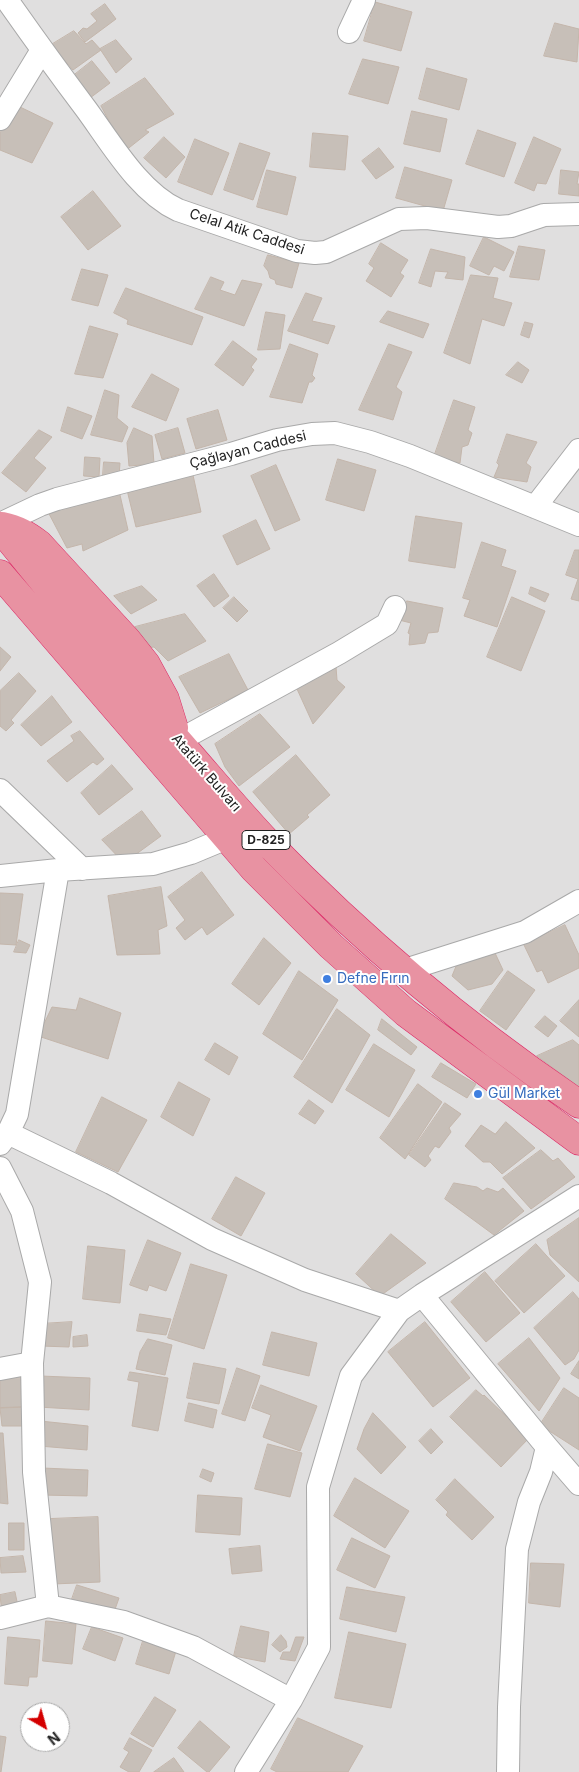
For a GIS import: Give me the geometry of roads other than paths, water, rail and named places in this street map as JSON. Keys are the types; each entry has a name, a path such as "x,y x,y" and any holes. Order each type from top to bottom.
{"highway":[{"name":"Atatürk Bulvarı","path":"0,526 104,655 267,842 402,971 522,1066 579,1104"},
{"name":"Atatürk Bulvarı","path":"0,574 254,869 332,946 406,1013 579,1141"},
{"path":"406,1013 425,990"}],"street":[{"name":"Celal Atik Caddesi","path":"7,0 143,185 160,200 178,210 297,251 315,253 326,252 399,219 428,218 498,227 510,226 544,215 579,214"},
{"path":"349,32 364,0"},
{"path":"0,119 42,50"},
{"name":"Çağlayan Caddesi","path":"0,526 40,505 57,499 231,454 277,440 312,434 336,434 370,442 410,456 579,526"},
{"path":"534,507 579,450"},
{"path":"178,741 339,653 387,624 394,606"},
{"path":"0,790 82,869"},
{"path":"0,876 153,864 191,853 227,838"},
{"path":"58,870 17,1114 4,1138 110,1183 212,1239 305,1280 399,1311"},
{"path":"402,971 525,932 579,901"},
{"path":"0,1168 22,1211 40,1282 32,1363 34,1472 48,1606"},
{"path":"246,1772 291,1700 319,1647 318,1486 352,1376 399,1311 579,1196"},
{"path":"422,1295 546,1447 579,1484"},
{"path":"0,1369 32,1363"},
{"path":"508,1772 508,1707 517,1548 529,1502 541,1472 546,1447"},
{"path":"0,1618 48,1606 124,1622 193,1647 291,1700"}],"place":[{"name":"Defne Fırın","path":"327,979"},
{"name":"Gül Market","path":"478,1094"}]}
